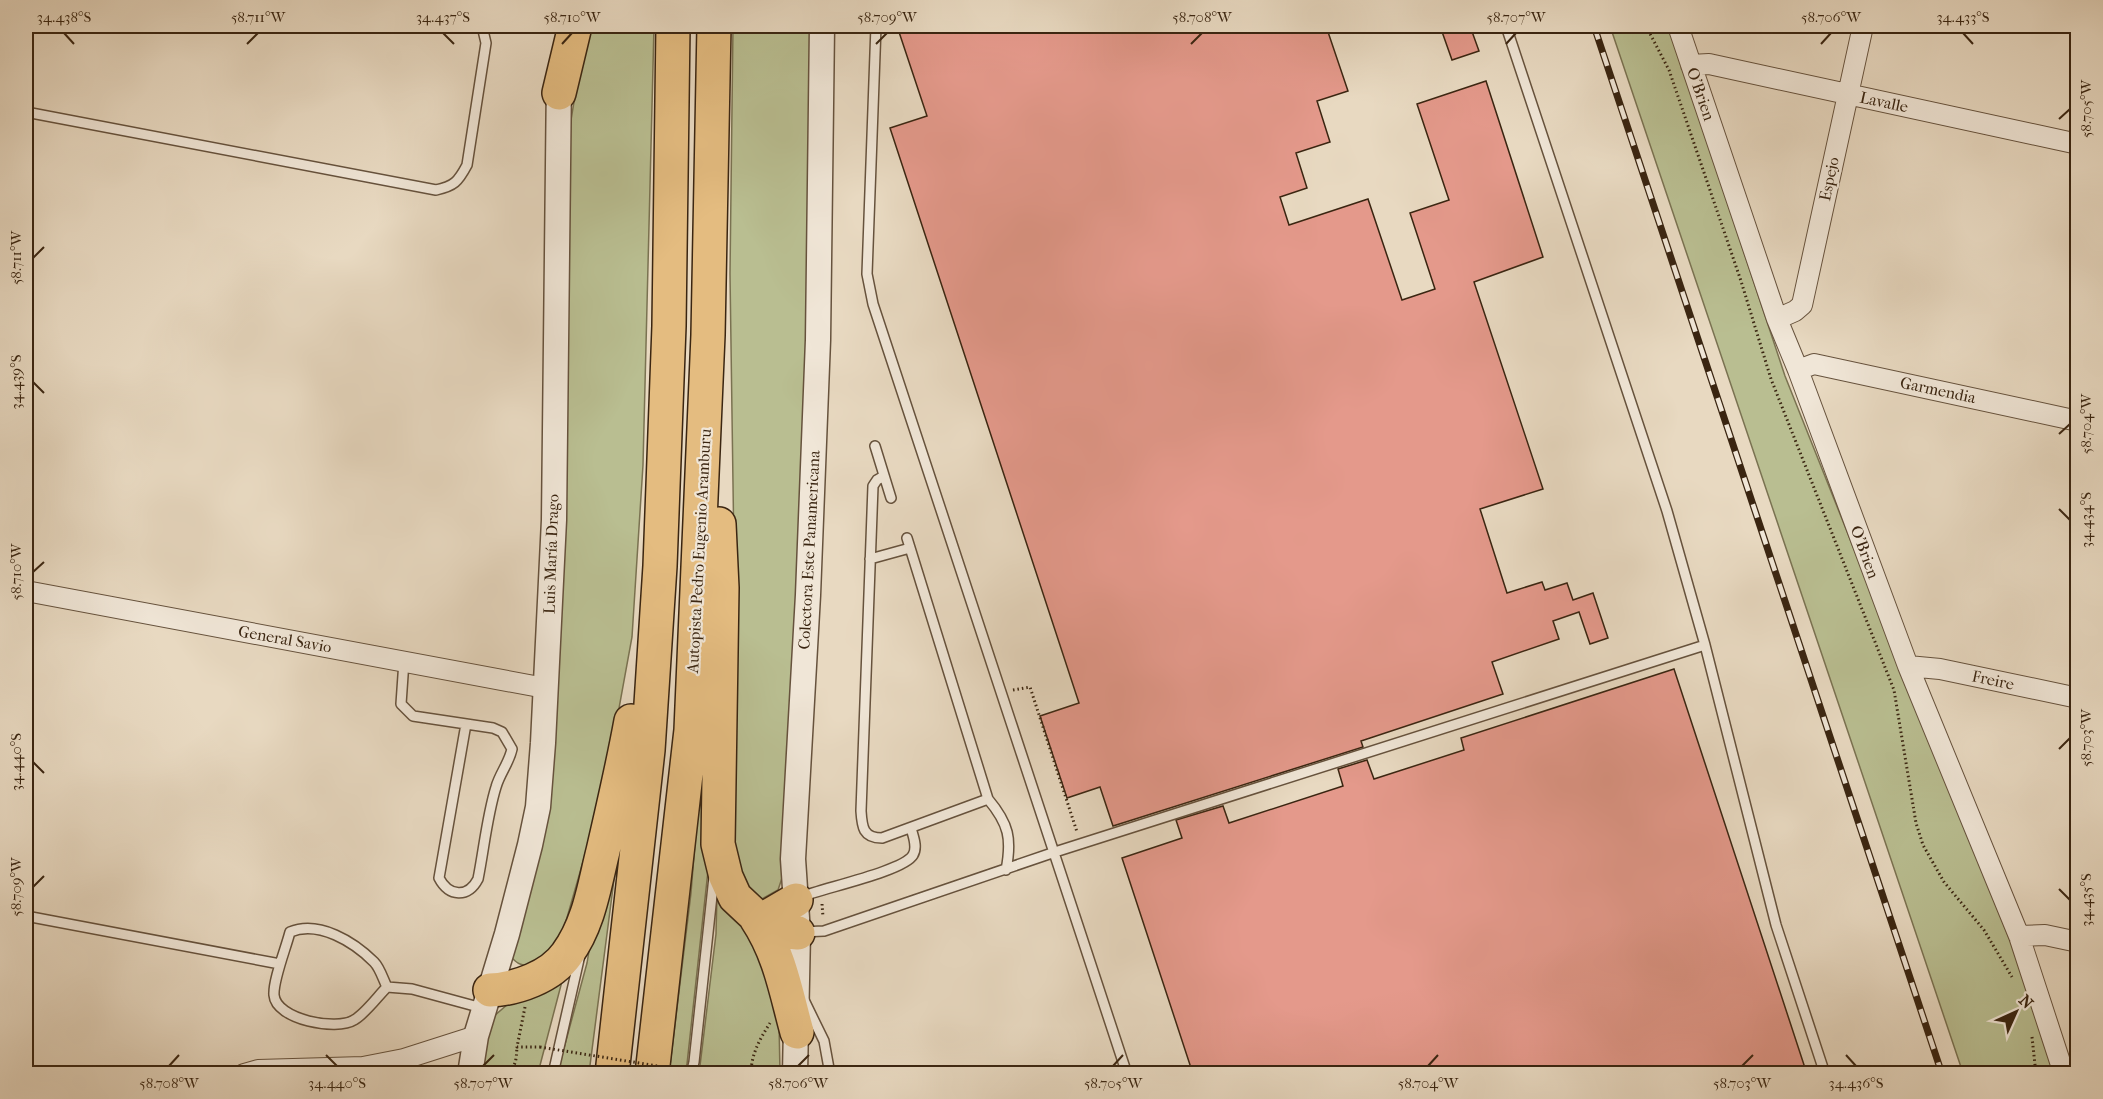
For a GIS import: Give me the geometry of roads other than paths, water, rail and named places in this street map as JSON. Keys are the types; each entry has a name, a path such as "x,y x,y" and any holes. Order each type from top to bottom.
{"highway":[{"path":"559,93 575,26"},
{"path":"612,1074 648,750 660,566 669,326 673,26"},
{"name":"Autopista Pedro Eugenio Aramburu","path":"652,1074 691,730 708,335 714,26"},
{"path":"708,335 722,588 718,844 726,877 735,897 756,918 767,927 777,931 811,925"},
{"path":"487,1000 503,989 527,981 555,967 566,955 586,921 622,773 660,566"},
{"path":"756,918 767,917 809,902"},
{"path":"756,918 781,969 784,1027"}],"street":[{"name":"Luis María Drago","path":"470,1074 476,1036 527,856 538,807 554,520 561,26"},
{"name":"Colectora Este Panamericana","path":"795,1074 784,1027 798,988 811,925 809,902 793,859 808,595 818,340 822,26"},
{"name":"O'Brien","path":"1678,26 1777,319 1908,666 2019,936 2064,1074"},
{"name":"Espejo","path":"1777,319 1795,311 1802,305 1863,26"},
{"name":"Lavalle","path":"1691,65 1709,64 2078,144"},
{"name":"Garmendia","path":"1798,370 1814,364 2078,421"},
{"name":"General Savio","path":"26,591 545,688"},
{"name":"Freire","path":"1908,666 1940,669 2078,698"},
{"path":"2019,936 2045,935 2078,942"},
{"path":"244,1074 258,1070 363,1067 404,1059 476,1036"}],"lane":[{"path":"26,112 435,190 449,187 460,179 467,165 486,43 482,26"},
{"path":"876,26 867,274 873,304 1127,1074"},
{"path":"1506,26 1667,511 1705,645 1776,926 1825,1074"},
{"path":"875,446 891,498"},
{"path":"884,476 873,486 862,822 866,833 873,838 894,835 988,799"},
{"path":"907,538 988,799 1004,821 1009,833 1010,848 1006,870"},
{"path":"870,559 910,548"},
{"path":"811,925 824,932 1055,852 1705,645"},
{"path":"404,661 401,705 406,711 413,716 494,728 502,732 513,749 495,789 478,879 473,888 463,893 449,891 439,878 466,724"},
{"path":"809,902 819,890 907,862 915,850 911,828"},
{"path":"691,1074 718,844"},
{"path":"26,916 280,964"},
{"path":"553,1074 577,977 586,921"},
{"path":"301,928 322,930 340,937 375,963 387,987 355,1020 340,1025 299,1019 286,1014 278,1005 274,995 280,964 290,932 301,928"},
{"path":"387,987 487,1000"},
{"path":"798,988 824,1041 830,1074"}],"railway":[{"path":"1594,26 1942,1074"}]}
